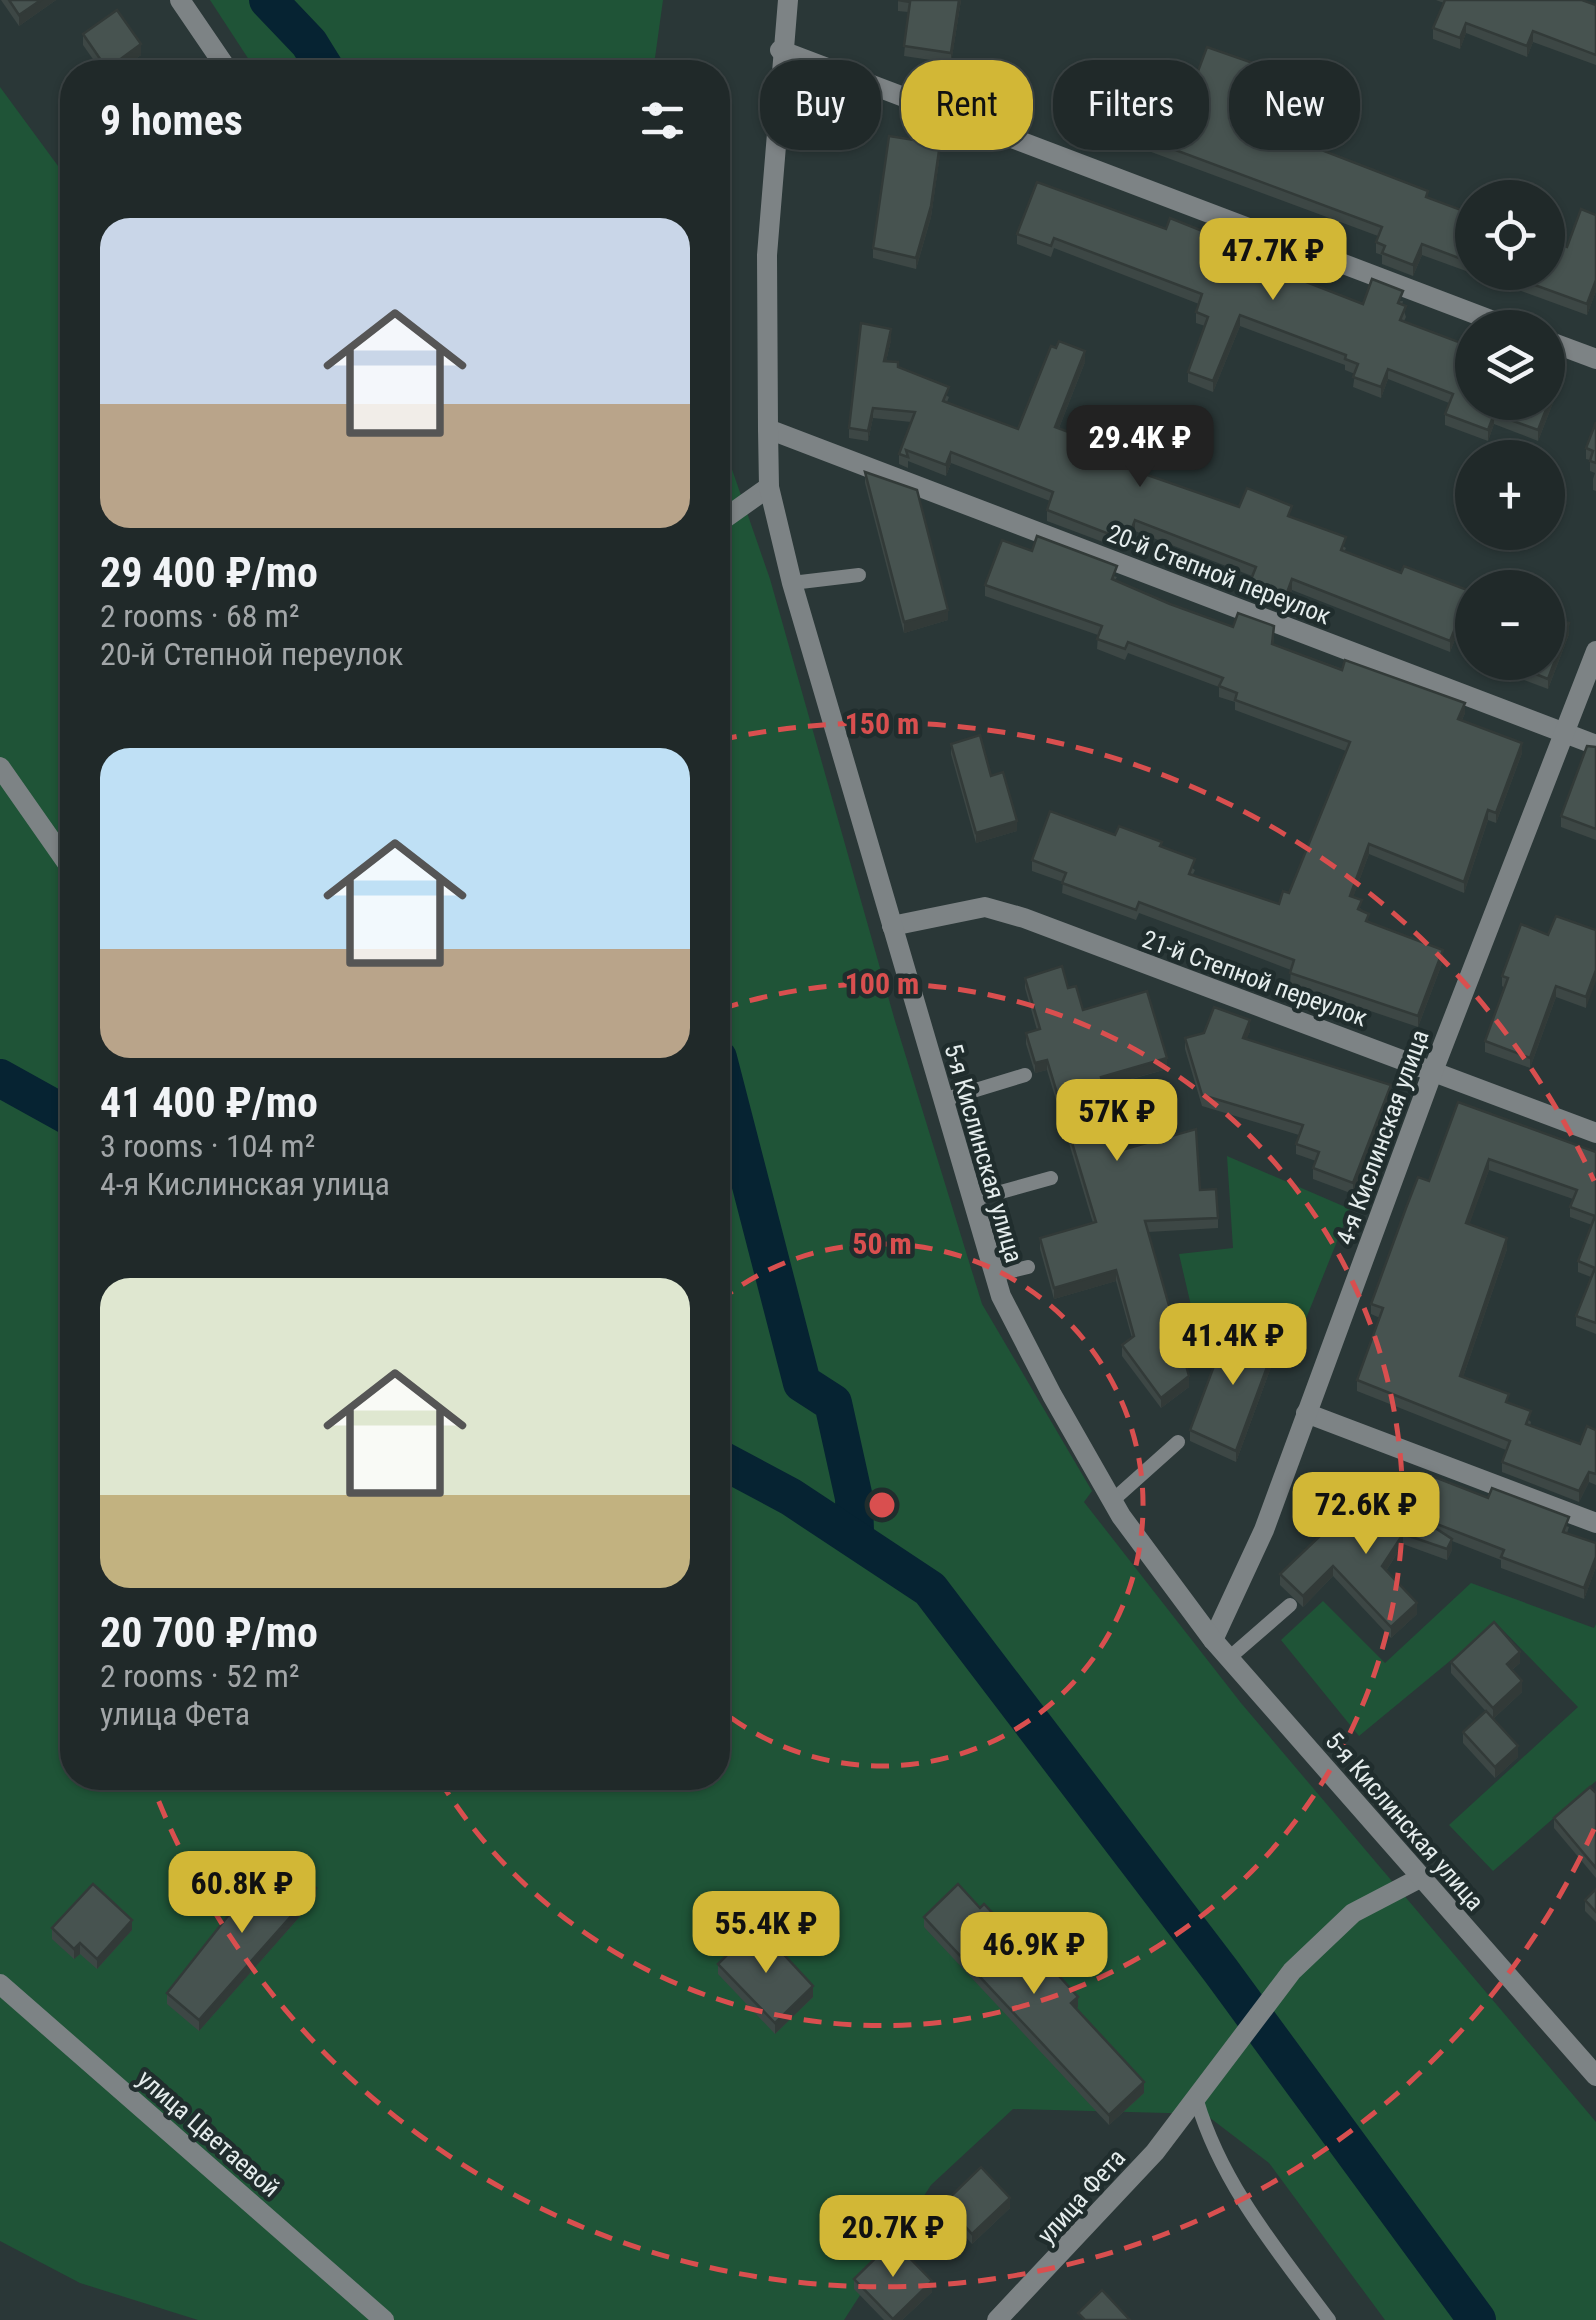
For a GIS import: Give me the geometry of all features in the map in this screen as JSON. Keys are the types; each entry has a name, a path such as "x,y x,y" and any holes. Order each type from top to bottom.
{"street":[{"path":"180,0 221,60"},
{"name":"5-я Кислинская улица","path":"788,0 780,50 767,254 769,486 792,583 994,1275 1018,1329 1112,1501 1214,1640 1596,2076"},
{"path":"780,50 1465,310"},
{"path":"1565,347 1596,359"},
{"name":"20-й Степной переулок","path":"768,430 1596,745"},
{"path":"730,514 769,486"},
{"name":"4-я Кислинская улица","path":"1214,1640 1264,1530 1433,1071 1596,651"},
{"path":"0,767 60,853"},
{"name":"21-й Степной переулок","path":"892,926 985,907 1596,1133"},
{"path":"1306,1413 1596,1523"},
{"name":"улица Фета","path":"997,2320 1070,2246 1197,2101 1292,1971 1353,1913 1422,1877"},
{"name":"улица Цветаевой","path":"0,1984 384,2320"}],"lane":[{"path":"792,583 859,575"},
{"path":"943,1100 1025,1076"},
{"path":"972,1200 1051,1178"},
{"path":"994,1275 1028,1267"},
{"path":"1112,1501 1178,1442"},
{"path":"1229,1658 1290,1606"},
{"path":"1197,2101 1210,2148 1237,2194 1328,2320"}],"green space":[{"path":"210,0 663,0 655,60 249,60"},
{"path":"0,87 60,169 60,1790 730,1790 730,464 770,579 895,1021 982,1304 1092,1491 1084,1502 1241,1703 1596,2122 1596,2320 1385,2320 1269,2163 1205,2114 1013,2109 931,2185 844,2320 198,2320 80,2283 0,2241"},
{"path":"1227,1156 1350,1209 1297,1341 1192,1310 1179,1254 1233,1248"},
{"path":"1471,1583 1594,1628 1596,1624 1596,1781 1493,1871 1449,1825 1578,1707 1496,1623 1359,1736 1281,1640 1323,1601 1385,1663"}],"building":[{"path":"9,0 41,0 19,15"},
{"path":"898,0 959,0 951,53 904,46 910,2"},
{"path":"1445,0 1582,0 1596,5 1596,55 1533,31 1527,46 1466,23 1460,38 1433,28"},
{"path":"117,10 141,44 119,60 101,60 83,34"},
{"path":"1207,47 1244,60 1229,60 1229,150 1322,150 1428,191 1426,197 1455,208 1455,257 1422,244 1413,265 1382,253 1385,246 1376,242 1382,227 1175,150 1209,150 1209,60 1202,60"},
{"path":"889,136 901,138 901,150 939,150 931,206 916,258 873,248"},
{"path":"1037,182 1166,229 1170,218 1215,236 1211,245 1363,304 1372,279 1403,291 1398,303 1406,306 1400,320 1455,341 1455,418 1445,414 1453,394 1388,369 1381,387 1353,377 1358,364 1345,359 1346,355 1240,315 1213,381 1188,372 1208,317 1196,312 1202,294 1054,238 1051,246 1017,234"},
{"path":"1581,209 1596,215 1596,280 1587,304 1548,290 1565,290 1567,247"},
{"path":"861,323 891,329 884,361 898,362 898,367 949,387 943,401 1018,429 1051,346 1056,348 1059,341 1085,351 1055,427 1112,448 1107,461 1239,507 1247,488 1292,506 1288,516 1346,537 1341,550 1401,573 1404,566 1455,585 1455,628 1450,641 1292,579 1284,601 1248,587 1256,567 1135,520 1127,541 1047,510 1053,492 951,452 946,465 906,450 908,457 899,454 915,412 873,408 868,431 849,428"},
{"path":"1461,420 1492,420 1488,430"},
{"path":"1510,420 1542,420 1538,430"},
{"path":"1596,422 1596,463 1590,461 1593,451 1586,448"},
{"path":"865,472 917,490 948,610 904,622"},
{"path":"1037,536 1117,566 1112,579 1170,604 1233,627 1238,613 1274,626 1272,644 1342,670 1345,660 1465,703 1458,719 1522,743 1496,813 1488,810 1464,882 1369,844 1350,896 1362,900 1358,909 1369,914 1366,921 1443,950 1418,1016 1290,973 1294,960 1139,902 1136,910 1062,883 1066,873 1032,860 1050,811 1115,835 1119,826 1162,842 1160,846 1195,859 1189,874 1279,904 1283,891 1289,893 1350,742 1235,700 1237,693 1219,686 1223,678 1128,642 1125,649 1097,639 1102,626 985,585 1002,540 1032,551"},
{"path":"980,735 991,776 1003,772 1017,821 976,833 951,744"},
{"path":"1587,746 1596,747 1596,829 1561,816"},
{"path":"1556,916 1596,930 1596,970 1586,997 1556,986 1530,1058 1485,1041 1508,978 1502,976 1521,924 1548,935"},
{"path":"1062,966 1068,988 1076,986 1083,1010 1147,991 1167,1058 1101,1077 1122,1150 1196,1129 1200,1190 1216,1189 1218,1218 1145,1221 1189,1376 1161,1398 1122,1345 1134,1336 1116,1270 1054,1288 1040,1238 1096,1222 1047,1060 1035,1063 1026,1033 1040,1029 1025,978"},
{"path":"1214,1007 1250,1020 1243,1038 1391,1085 1353,1183 1313,1168 1319,1152 1296,1144 1303,1125 1202,1095 1185,1038 1204,1033"},
{"path":"1458,1102 1596,1152 1596,1323 1576,1316 1595,1268 1578,1261 1595,1216 1570,1207 1577,1190 1489,1159 1466,1223 1507,1238 1460,1376 1509,1394 1506,1402 1531,1411 1526,1424 1580,1444 1587,1426 1596,1430 1596,1474 1589,1472 1579,1491 1502,1462 1510,1441 1357,1380 1383,1308 1371,1304 1418,1177 1429,1181"},
{"path":"1243,1328 1277,1340 1236,1451 1190,1430 1224,1339 1237,1344"},
{"path":"1432,1476 1488,1498 1492,1488 1569,1517 1563,1532 1596,1543 1596,1557 1584,1588 1501,1557 1504,1550 1416,1516"},
{"path":"1382,1493 1452,1539 1447,1549 1403,1534 1382,1566 1417,1603 1391,1627 1333,1566 1303,1596 1280,1574 1341,1516 1356,1532"},
{"path":"1494,1622 1520,1652 1507,1664 1522,1681 1493,1708 1451,1662"},
{"path":"1486,1711 1518,1746 1495,1767 1463,1732"},
{"path":"1590,1787 1596,1793 1596,1868 1554,1818"},
{"path":"277,1854 316,1888 199,2020 167,1993"},
{"path":"93,1884 132,1920 97,1959 80,1943 74,1949 52,1928"},
{"path":"958,1884 980,1908 984,1904 1036,1959 1040,1955 1078,1997 1071,2003 1144,2082 1109,2115 924,1917"},
{"path":"1596,1889 1596,1912 1585,1900"},
{"path":"752,1930 768,1948 773,1943 813,1986 775,2023 718,1964"},
{"path":"981,2167 1010,2198 972,2234 944,2203"},
{"path":"893,2241 932,2281 893,2319 854,2279"},
{"path":"1102,2290 1130,2320 1085,2320 1078,2313"}],"waterway":[{"path":"268,0 309,43 320,60"},
{"path":"0,1078 60,1111"},
{"path":"730,1104 802,1383 833,1403 854,1498 855,1532 851,1536"},
{"path":"730,1464 791,1497 930,1589 1221,1971 1477,2320"}]}
